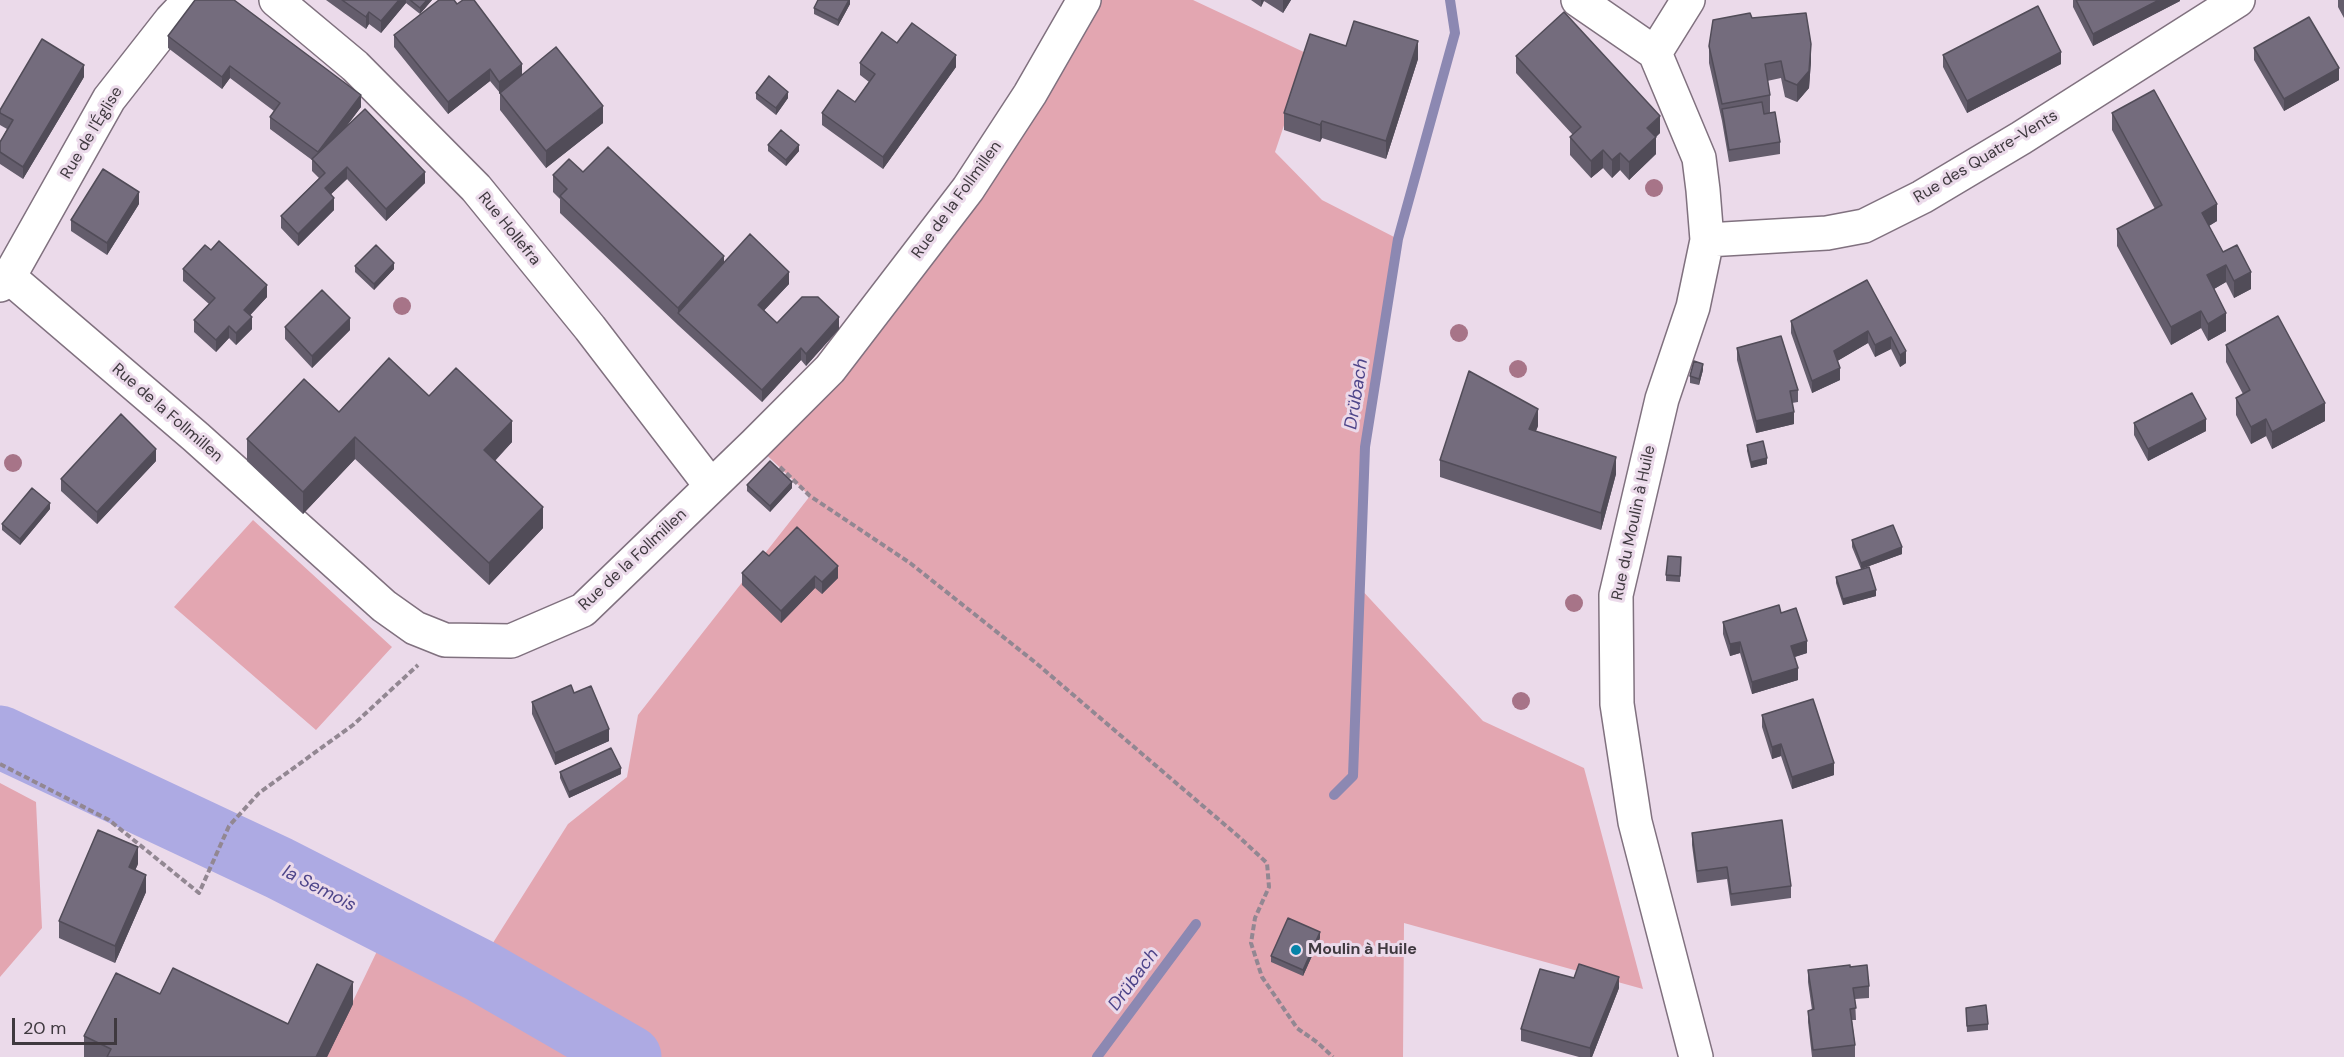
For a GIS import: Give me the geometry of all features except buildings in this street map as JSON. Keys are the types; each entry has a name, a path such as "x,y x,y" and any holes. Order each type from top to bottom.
{"street":[{"name":"Rue de l'Église","path":"5,281 109,99 171,20 190,0"},
{"name":"Rue Hollefra","path":"276,0 355,66 476,188 590,328 711,486"},
{"name":"Rue de la Follmillen","path":"5,281 196,437 384,606 415,628 446,640 511,641 583,610 830,369 968,189 1030,94 1084,0"},
{"path":"1578,0 1655,53 1688,0"},
{"name":"Rue des Quatre-Vents","path":"1707,240 1827,233 1864,226 1922,196 2021,138 2238,0"},
{"name":"Rue du Moulin à Huile","path":"1655,53 1699,158 1707,240 1693,307 1662,399 1616,595 1617,704 1635,822 1696,1057"}],"path":[{"path":"755,444 810,496 910,563 1036,663 1267,863 1269,887 1255,918 1251,943 1262,977 1297,1028 1333,1057"},
{"path":"0,764 109,820 199,893 214,855 229,826 259,793 353,725 446,640"}],"shaded area":[{"path":"1084,0 1193,0 1308,54 1275,152 1322,200 1398,239 1365,447 1359,587 1483,721 1584,768 1643,989 1404,923 1403,1057 326,1057 380,945 472,976 568,824 627,777 638,715 810,496 755,444 830,369"},
{"path":"253,520 392,647 316,730 174,607"},
{"path":"0,720 24,749 171,818 163,834 0,749"},
{"path":"0,783 36,802 42,928 0,977"}],"waterway":[{"name":"Drübach","path":"1334,795 1353,776 1365,447 1398,239 1455,33 1450,0"},
{"name":"la Semois","path":"0,737 279,868 481,971 630,1057"},
{"name":"Drübach","path":"1097,1057 1196,924"}],"place":[{"name":"Moulin à Huile","path":"1296,950"}]}
